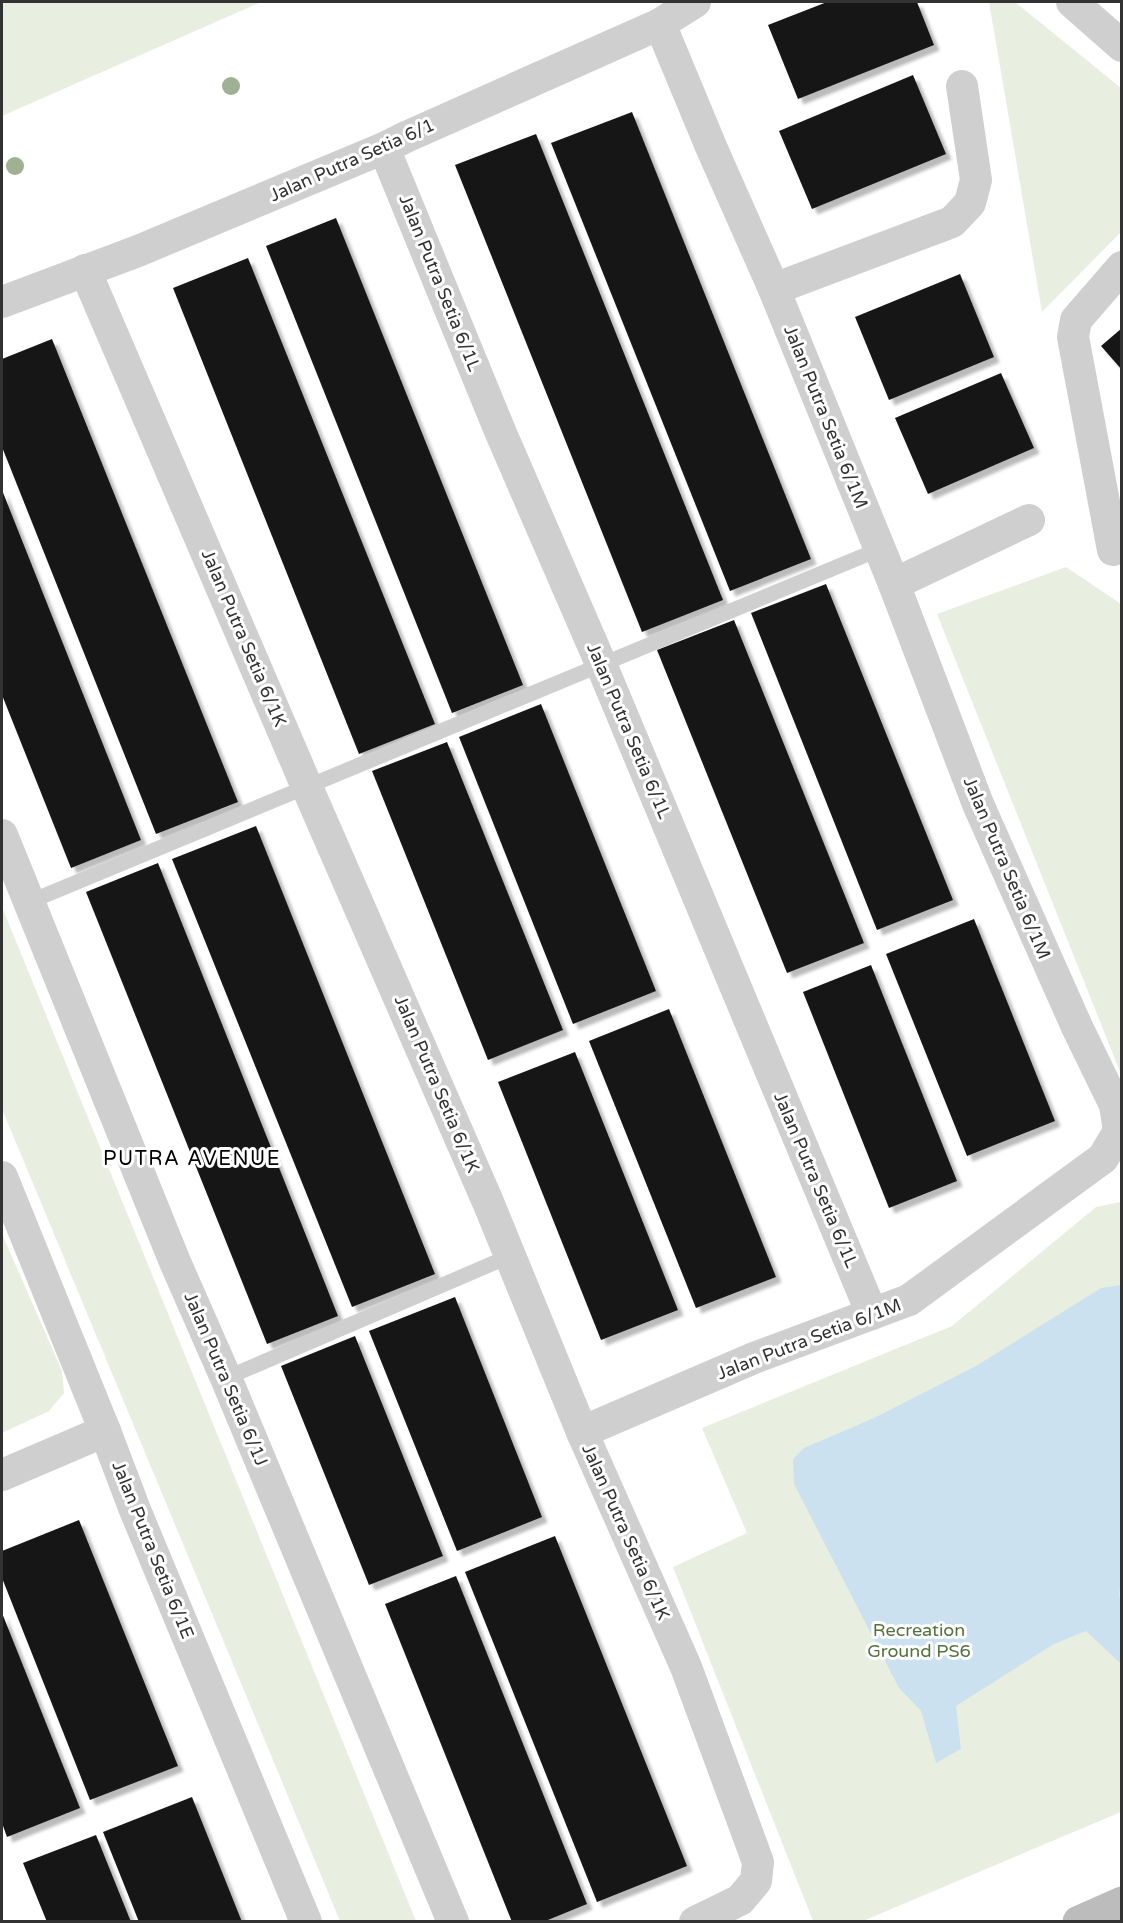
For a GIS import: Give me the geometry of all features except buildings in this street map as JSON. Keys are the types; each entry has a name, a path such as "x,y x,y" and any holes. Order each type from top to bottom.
{"street":[{"name":"Jalan Putra Setia 6/1","path":"2,302 138,250 384,148 660,24 695,2"},
{"path":"1072,2 1122,46"},
{"name":"Jalan Putra Setia 6/1M","path":"582,1432 754,1358 909,1300 1102,1158 1119,1131 1115,1105 1077,1027 978,804 894,584 774,289 660,24"},
{"path":"774,289 952,222 970,204 975,180 962,86"},
{"name":"Jalan Putra Setia 6/1L","path":"384,148 500,431 601,664 872,1314"},
{"path":"1113,550 1073,337 1076,320 1122,267"},
{"name":"Jalan Putra Setia 6/1K","path":"85,270 470,1159 582,1432 686,1667 758,1862 756,1881 740,1900 695,1922"},
{"path":"894,584 1029,520"},
{"name":"Jalan Putra Setia 6/1J","path":"2,836 175,1262 226,1378 453,1922"},
{"name":"Jalan Putra Setia 6/1E","path":"2,1177 135,1510 306,1922"},
{"path":"2,1475 105,1431"},
{"path":"1079,1922 1122,1903"}],"lane":[{"path":"29,902 880,549"},
{"path":"226,1378 510,1256"}],"green space":[{"path":"2,2 261,2 2,116"},
{"path":"989,2 1015,2 1121,88 1121,232 1042,312"},
{"path":"1066,567 1121,604 1121,1074 937,614"},
{"path":"2,907 416,1921 340,1921 2,1109"},
{"name":"Recreation Ground PS6","path":"1121,1199 1121,1812 863,1921 813,1921 673,1567 747,1533 702,1428 952,1326 1096,1207 1120,1202"},
{"path":"2,1234 62,1371 64,1393 49,1411 2,1433"}],"water":[{"path":"1121,1285 1122,1570 1119,1596 1122,1599 1121,1664 1086,1631 1054,1644 956,1706 961,1749 936,1763 921,1711 899,1688 794,1484 793,1459 804,1448 874,1418 976,1366 1101,1288"}],"district":[{"name":"PUTRA AVENUE","path":"192,1159"}]}
